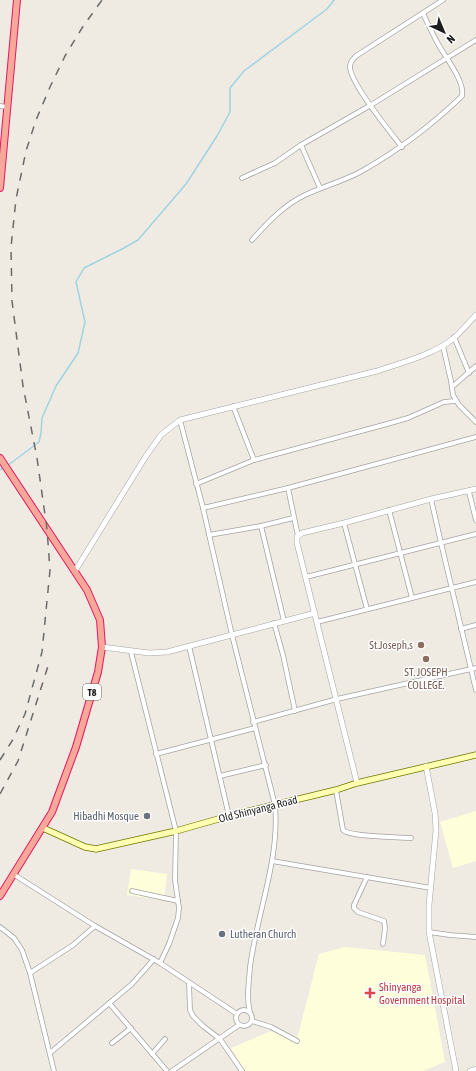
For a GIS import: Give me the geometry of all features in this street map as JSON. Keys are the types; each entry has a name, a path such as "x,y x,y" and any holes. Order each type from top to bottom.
{"highway":[{"path":"0,188 17,0"},
{"name":"T8","path":"0,458 75,571 91,598 100,620 102,647 98,672 74,754 52,812 0,896"}],"main road":[{"name":"Old Shinyanga Road","path":"43,828 85,847 96,849 176,831 229,816 336,790 357,783 476,755"}],"street":[{"path":"402,147 353,78 350,66 351,62 356,56 443,0"},
{"path":"252,240 278,212 292,202 320,188 342,181 402,147 462,96 462,89 459,80 446,59 423,13"},
{"path":"242,178 275,163 301,145 371,105 476,40"},
{"path":"0,106 7,107"},
{"path":"301,145 320,188"},
{"path":"75,571 146,456 161,435 180,420 377,370 409,360 443,346 476,315"},
{"path":"454,337 469,373"},
{"path":"443,346 452,387 452,395 476,422"},
{"path":"452,387 476,366"},
{"path":"196,484 254,460 392,423 408,418 444,402 456,401"},
{"path":"232,406 254,460"},
{"path":"172,1071 239,1025 247,1026 252,1021 252,1016 247,1004 252,953 272,862 276,816 266,765 255,728 203,508 180,420"},
{"path":"203,508 288,488 476,437"},
{"path":"288,488 293,518 298,536 297,543 357,783"},
{"path":"298,536 302,533 389,510 476,490"},
{"path":"469,492 476,520"},
{"path":"432,499 461,629 474,668 476,690"},
{"path":"389,510 412,598"},
{"path":"209,535 261,526 293,518"},
{"path":"344,523 367,609"},
{"path":"261,526 284,621"},
{"path":"306,577 476,534"},
{"path":"317,622 476,582"},
{"path":"102,647 131,652 167,652 314,613"},
{"path":"274,623 283,655 295,711"},
{"path":"461,629 476,625"},
{"path":"189,646 229,816"},
{"path":"131,652 176,831 175,880 179,908 178,918 169,944 160,963"},
{"path":"254,722 337,699 474,668"},
{"path":"156,754 255,728"},
{"path":"220,776 266,765"},
{"path":"426,766 435,813 435,848 429,932 456,1071"},
{"path":"336,790 343,830 345,832 411,838"},
{"path":"272,862 431,888"},
{"path":"13,874 95,926 154,959 237,1014"},
{"path":"366,877 354,908 358,912 384,921 385,928 383,944"},
{"path":"132,891 178,901"},
{"path":"30,973 73,945 95,926"},
{"path":"0,927 19,944 30,973 54,1071"},
{"path":"429,932 476,937"},
{"path":"50,1053 132,984 154,959"},
{"path":"189,983 190,1010 193,1016 220,1039 242,1071"},
{"path":"109,1003 167,1071"},
{"path":"239,1025 236,1020 237,1014 243,1010 250,1012"},
{"path":"252,1021 271,1027 297,1041"},
{"path":"112,1043 131,1028"},
{"path":"152,1054 165,1039"},
{"path":"470,1071 476,1069"}],"shaded area":[{"path":"476,811 476,861 453,868 440,822"},
{"path":"131,869 167,874 164,900 127,895"},
{"name":"Shinyanga Government Hospital","path":"345,947 425,955 445,1062 423,1071 245,1071 231,1048 271,1031 296,1043 319,954"}],"waterway":[{"path":"7,466 39,442 42,418 56,386 78,353 85,322 76,282 84,268 138,240 186,184 217,136 230,112 230,88 244,71 327,9 334,0"}],"railway":[{"path":"0,760 12,741 25,714 42,652 50,570 47,529 37,458 23,386 12,301 11,247 16,199 26,151 36,120 50,87 65,56 82,28 102,0"},
{"path":"0,794 18,761 48,666"}],"place":[{"name":"St.Joseph,s","path":"421,645"},
{"name":"ST. JOSEPH COLLEGE.","path":"426,659"},
{"name":"Hibadhi Mosque","path":"147,816"},
{"name":"Lutheran Church","path":"222,934"},
{"name":"Shinyanga Government Hospital","path":"370,993"}]}
